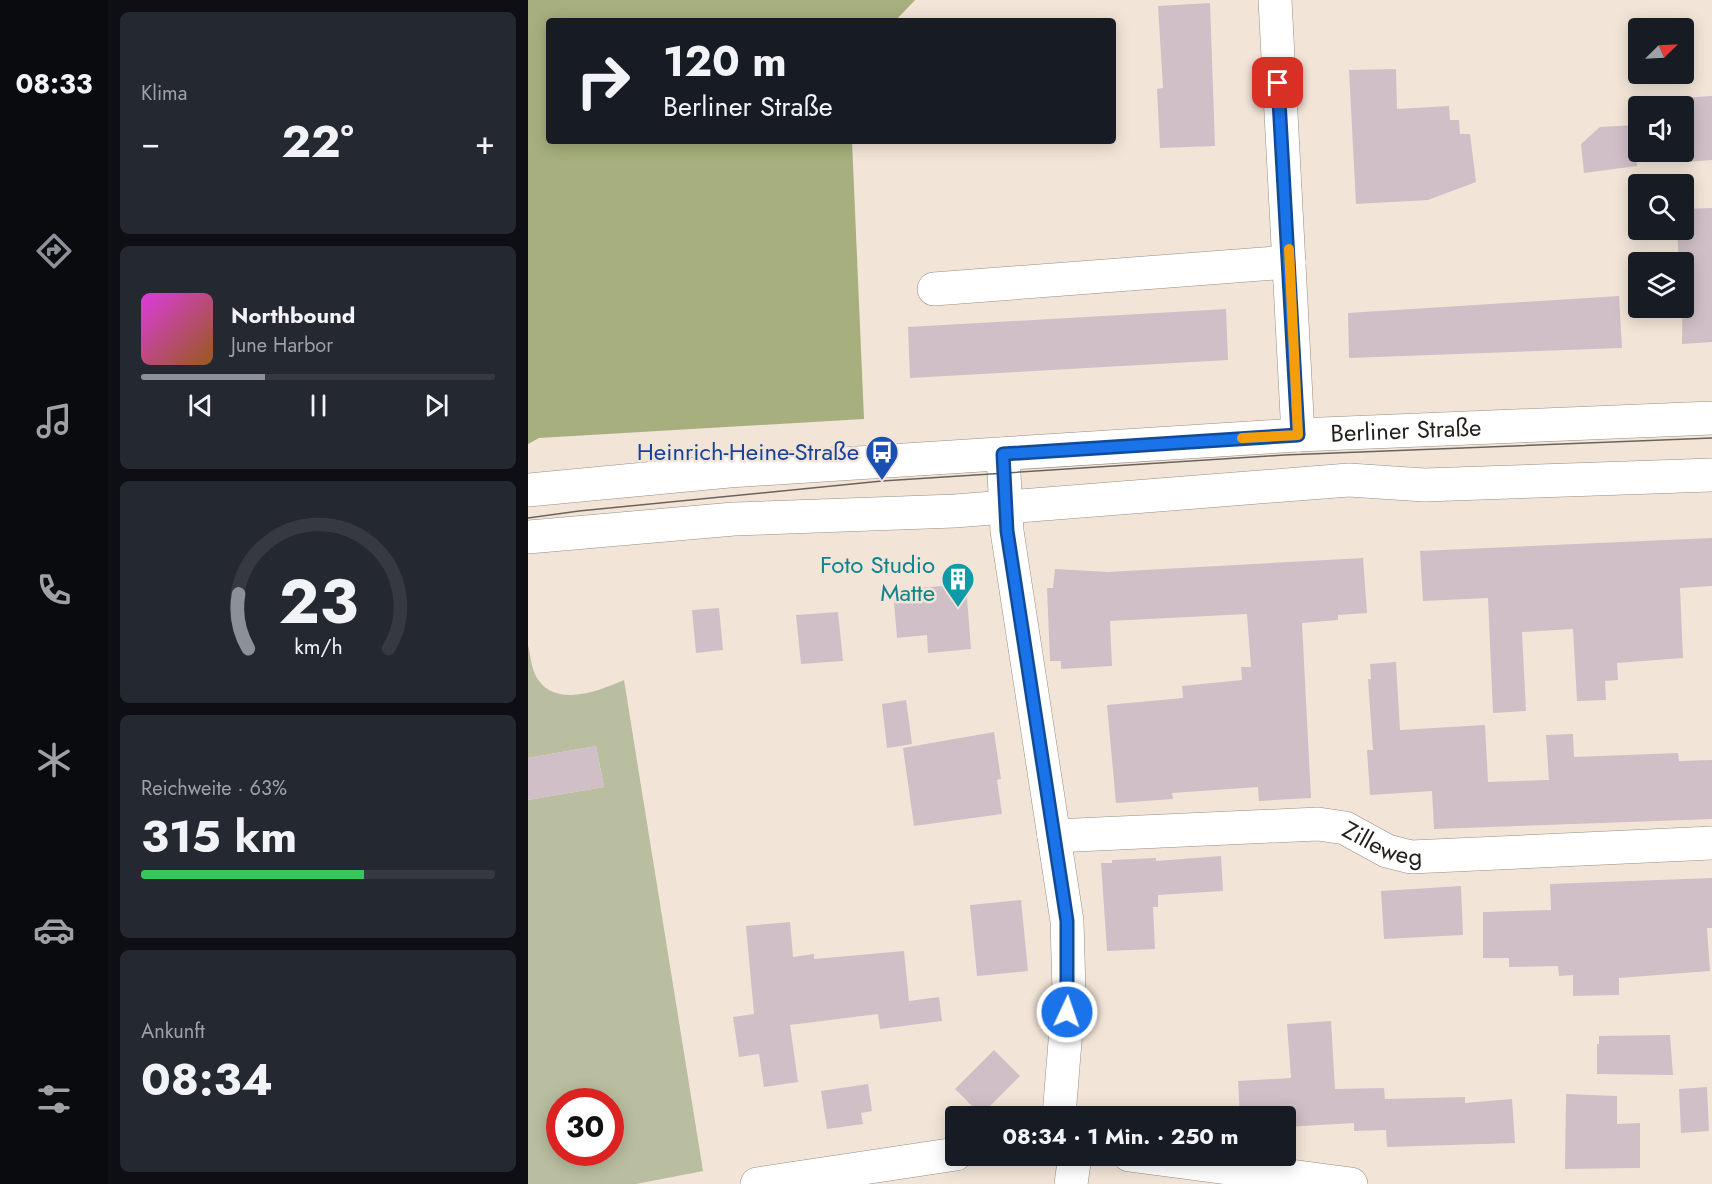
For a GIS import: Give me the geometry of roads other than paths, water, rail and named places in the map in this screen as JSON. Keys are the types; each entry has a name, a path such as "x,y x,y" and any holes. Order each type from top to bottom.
{"street":[{"path":"1275,0 1298,435"},
{"path":"934,289 1290,262"},
{"name":"Berliner Straße","path":"528,490 729,471 1298,435 1712,418"},
{"path":"1003,454 1005,507 1067,921 1069,992 1060,1106"},
{"name":"Berliner Straße","path":"528,537 734,519 843,516 1005,507 1349,480 1424,485 1712,475"},
{"name":"Zilleweg","path":"1054,836 1318,824 1345,828 1387,851 1411,856 1712,843"},
{"path":"757,1184 945,1156"},
{"path":"1071,1184 1073,1166"},
{"path":"1213,1166 1351,1184"}],"tram line":[{"path":"528,518 882,481 1284,455 1712,438"}],"place":[{"name":"Heinrich-Heine-Straße","path":"882,481"},
{"name":"Foto Studio Matte","path":"958,608"}]}
